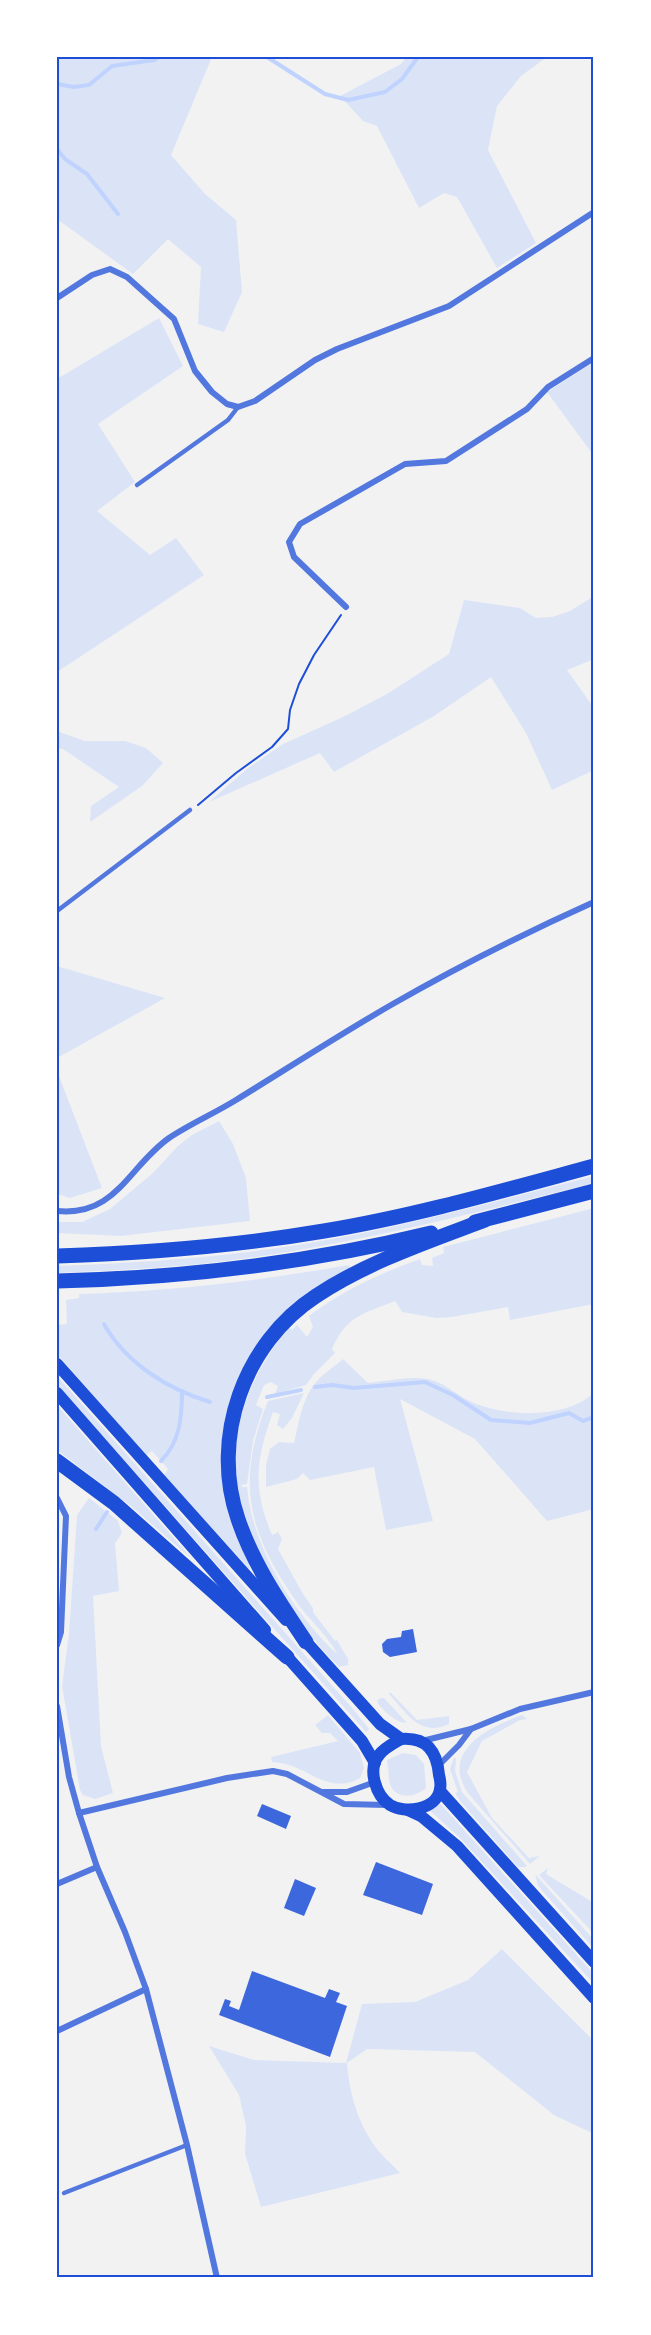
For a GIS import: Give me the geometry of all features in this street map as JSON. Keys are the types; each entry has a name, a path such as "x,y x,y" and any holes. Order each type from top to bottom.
{"highway":[{"path":"57,1256 135,1253 267,1240 327,1231 408,1214 594,1166"},
{"path":"57,1281 194,1274 379,1246 594,1191"},
{"path":"306,1642 260,1570 242,1533 232,1499 229,1483 229,1443 235,1408 242,1388 268,1340 282,1324 314,1297 376,1263 485,1220"},
{"path":"57,1461 114,1503 287,1657"}],"main road":[{"path":"57,1364 380,1724 401,1739 421,1742 436,1755 440,1791 594,1962"},
{"path":"57,1393 362,1741 375,1762"},
{"path":"401,1739 378,1755 375,1762 375,1782 378,1793 390,1805 408,1810 427,1805 440,1791"},
{"path":"408,1810 426,1820 457,1846 594,1998"}],"street":[{"path":"57,298 92,275 110,269 127,277 174,319 182,333 195,371 212,392 227,404 238,407 255,401 315,360 449,306 594,212"},
{"path":"346,607 294,557 289,542 300,524 405,464 446,461 527,409 548,387 594,358"},
{"path":"57,1211 73,1213 91,1209 110,1198 126,1183 154,1149 171,1137 235,1101 393,1004 528,932 594,902"},
{"path":"57,1498 66,1516 61,1632 57,1645"},
{"path":"421,1742 471,1729 520,1709 594,1692"},
{"path":"57,1706 69,1777 79,1813 97,1868 125,1932 146,1989 187,2145 217,2278"},
{"path":"439,1766 471,1729"},
{"path":"79,1813 255,1772 273,1771 287,1774 344,1804 390,1805"},
{"path":"322,1791 346,1792 375,1782"},
{"path":"57,1884 97,1868"},
{"path":"57,2031 146,1989"}],"lane":[{"path":"137,485 228,420 238,407"},
{"path":"57,911 190,810"},
{"path":"64,2193 187,2145"}],"path":[{"path":"190,810 272,747 288,729 290,710 298,684 346,607"}],"shaded area":[{"path":"57,57 212,57 171,155 205,194 236,220 242,292 224,332 198,324 201,267 168,239 133,274 57,219"},
{"path":"406,57 547,57 521,76 497,106 488,150 536,243 497,268 457,197 444,193 419,208 377,126 363,121 340,96 401,64"},
{"path":"159,318 183,366 98,424 135,482 97,511 150,555 176,538 204,575 57,672 57,379"},
{"path":"594,362 594,450 591,452 547,392"},
{"path":"594,596 594,659 567,670 594,708 594,770 552,790 526,733 491,677 434,716 334,772 320,753 209,802 248,768 283,744 387,694 449,654 464,600 520,608 536,618 552,617 570,611"},
{"path":"57,731 85,741 125,741 146,748 163,763 142,786 90,822 91,806 119,787 63,749 57,748"},
{"path":"57,966 165,998 57,1058"},
{"path":"57,1071 102,1188 70,1198 57,1194"},
{"path":"219,1121 233,1144 246,1178 250,1221 121,1236 57,1233 57,1222 82,1222 110,1209 153,1173 178,1146 192,1135"},
{"path":"594,1176 594,1183 426,1224 299,1250 182,1266 57,1273 57,1266 190,1258 311,1243 433,1217"},
{"path":"594,1208 594,1304 510,1320 508,1307 436,1318 402,1312 395,1301 365,1313 350,1322 332,1349 335,1353 306,1385 275,1394 278,1386 271,1382 264,1385 256,1405 263,1409 253,1441 247,1484 241,1485 247,1487 257,1533 278,1578 306,1619 337,1654 331,1643 301,1608 283,1582 269,1557 252,1509 250,1484 252,1459 268,1401 304,1393 292,1418 283,1429 277,1425 280,1414 273,1412 260,1459 259,1488 261,1503 272,1535 278,1532 282,1539 278,1549 313,1608 313,1612 335,1641 337,1640 348,1659 348,1665 339,1667 310,1634 284,1597 252,1540 240,1507 235,1452 246,1400 257,1375 289,1327 292,1330 297,1325 307,1337 313,1327 309,1316 362,1283 420,1259 422,1265 433,1266 432,1258 444,1253 443,1247"},
{"path":"349,1265 350,1268 324,1282 279,1318 246,1363 235,1388 222,1442 221,1470 230,1518 250,1570 164,1475 168,1469 152,1451 146,1455 57,1354 57,1325 67,1324 66,1300 79,1298 79,1294 214,1284"},
{"path":"343,1359 368,1383 406,1378 428,1379 440,1383 474,1403 503,1411 536,1413 568,1408 594,1393 594,1509 547,1521 475,1439 400,1399 433,1521 386,1530 374,1467 310,1480 303,1473 297,1479 266,1487 266,1465 270,1449 279,1442 294,1443 302,1410 312,1387"},
{"path":"57,1376 353,1709 369,1729 366,1732 57,1385"},
{"path":"57,1405 193,1560 132,1507 57,1450"},
{"path":"89,1498 118,1521 122,1533 115,1543 119,1591 93,1596 101,1746 113,1793 95,1799 83,1795 80,1790 62,1686 69,1634 77,1515"},
{"path":"390,1692 417,1720 449,1716 449,1724 430,1728 414,1721 389,1694"},
{"path":"384,1698 407,1723 394,1719 385,1711 378,1704 377,1700"},
{"path":"328,1715 360,1753 364,1768 360,1778 348,1783 326,1782 296,1768 272,1762 271,1757 338,1741 330,1733 322,1733 315,1725"},
{"path":"522,1715 527,1719 520,1720 482,1741 467,1772 492,1818 529,1858 540,1856 530,1864 467,1792 461,1777 460,1764 464,1752 472,1742 496,1726"},
{"path":"403,1753 416,1755 424,1764 426,1788 417,1794 401,1795 390,1784 387,1760"},
{"path":"454,1757 456,1759 455,1771 462,1792 527,1866 518,1867 460,1801 455,1793 458,1792 450,1769"},
{"path":"437,1800 594,1974 594,1984 459,1837 426,1807"},
{"path":"548,1868 546,1874 594,1903 594,1934 539,1875"},
{"path":"535,1874 594,1940 594,1949 538,1886"},
{"path":"502,1949 594,2041 594,2134 554,2115 475,2052 367,2049 347,2063 352,2095 368,2136 400,2173 261,2207 245,2154 246,2126 239,2095 209,2046 254,2060 346,2063 362,2004 415,2002 468,1980"}],"building":[{"path":"413,1629 417,1652 390,1657 383,1652 382,1644 387,1639 401,1637 402,1631"},
{"path":"262,1804 291,1816 286,1829 257,1816"},
{"path":"376,1862 433,1884 422,1915 363,1895"},
{"path":"295,1879 316,1888 304,1916 284,1908"},
{"path":"252,1971 325,1998 329,1989 340,1993 336,2002 347,2006 330,2057 219,2015 225,1999 231,2001 229,2006 239,2010"}],"waterway":[{"path":"57,84 74,87 89,85 112,66 154,60 159,57"},
{"path":"267,57 325,94 348,100 385,92 402,79 418,57"},
{"path":"57,149 65,159 87,174 118,214"},
{"path":"104,1324 124,1351 149,1373 178,1390 210,1402"},
{"path":"315,1387 332,1385 354,1388 425,1382 453,1395 491,1420 530,1423 569,1413 583,1421 594,1417"},
{"path":"267,1397 301,1390"},
{"path":"161,1461 172,1446 179,1429 182,1391"},
{"path":"96,1529 107,1512"}]}
